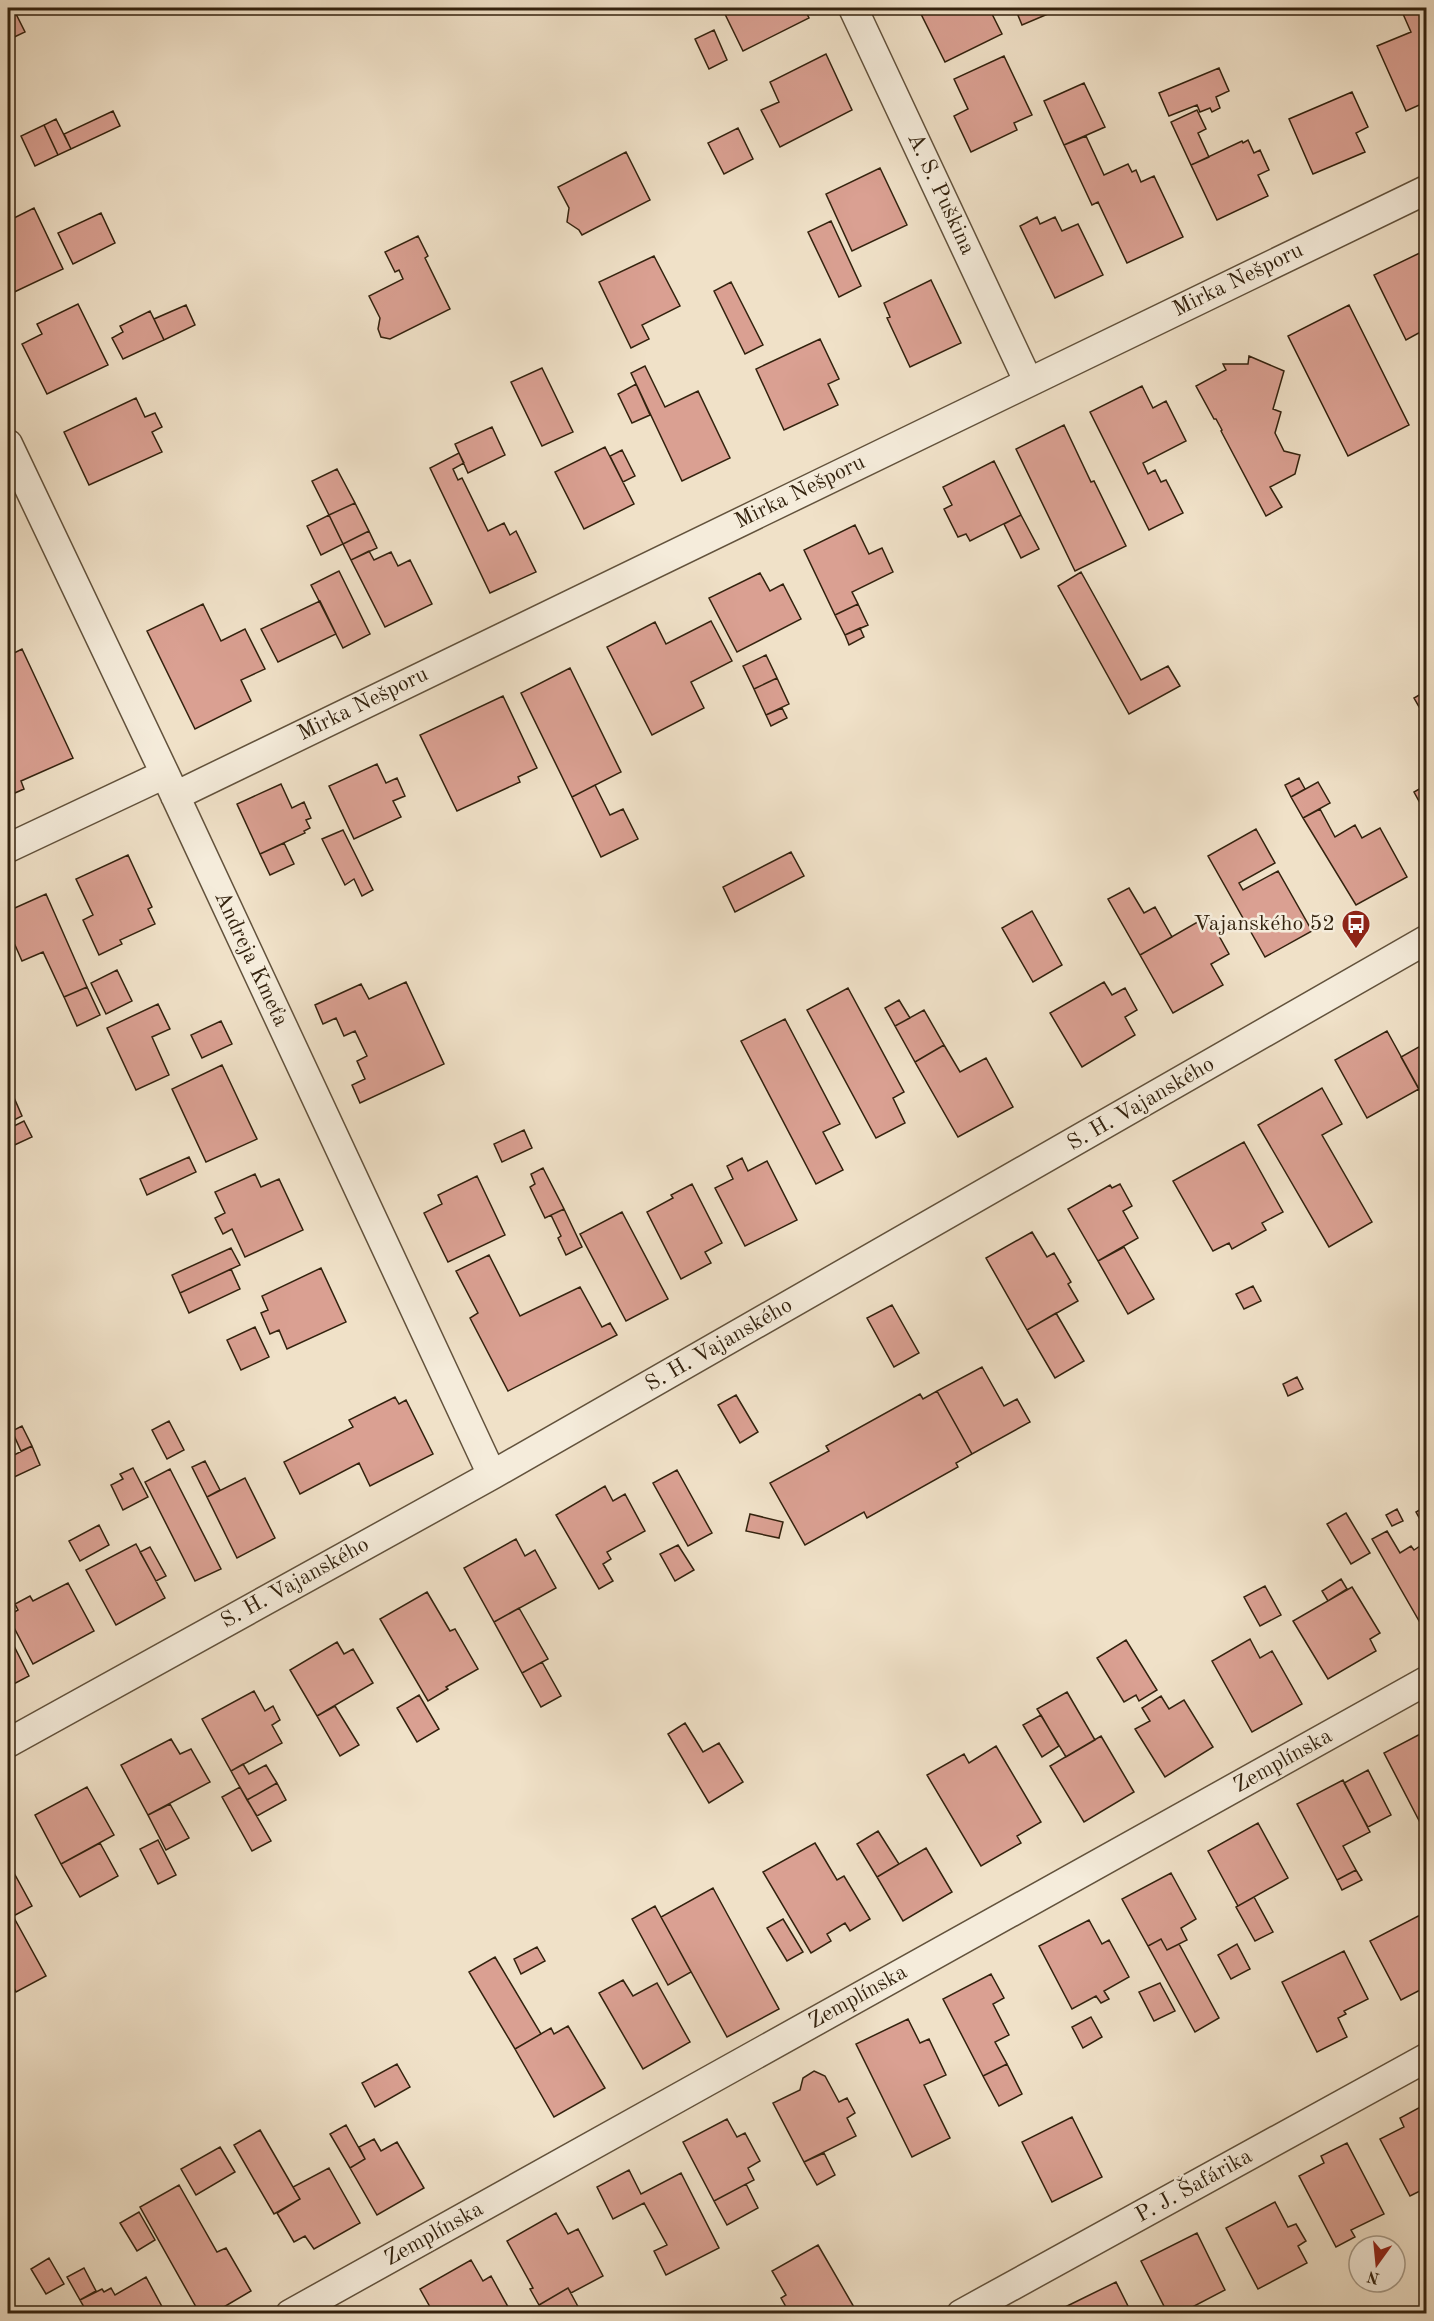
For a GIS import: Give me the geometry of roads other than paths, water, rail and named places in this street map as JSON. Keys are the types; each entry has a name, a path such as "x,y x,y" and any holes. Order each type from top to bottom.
{"street":[{"name":"A. S. Puškina","path":"853,8 1028,381"},
{"name":"Mirka Nešporu","path":"8,848 170,785 1028,381 1426,190"},
{"name":"Andreja Kmeťa","path":"8,444 492,1475"},
{"name":"S. H. Vajanského","path":"8,1743 492,1475 1426,940"},
{"name":"Zemplínska","path":"290,2313 1426,1681"},
{"name":"P. J. Šafárika","path":"961,2313 1426,2058"}],"place":[{"name":"Vajanského 52","path":"1356,950"}]}
